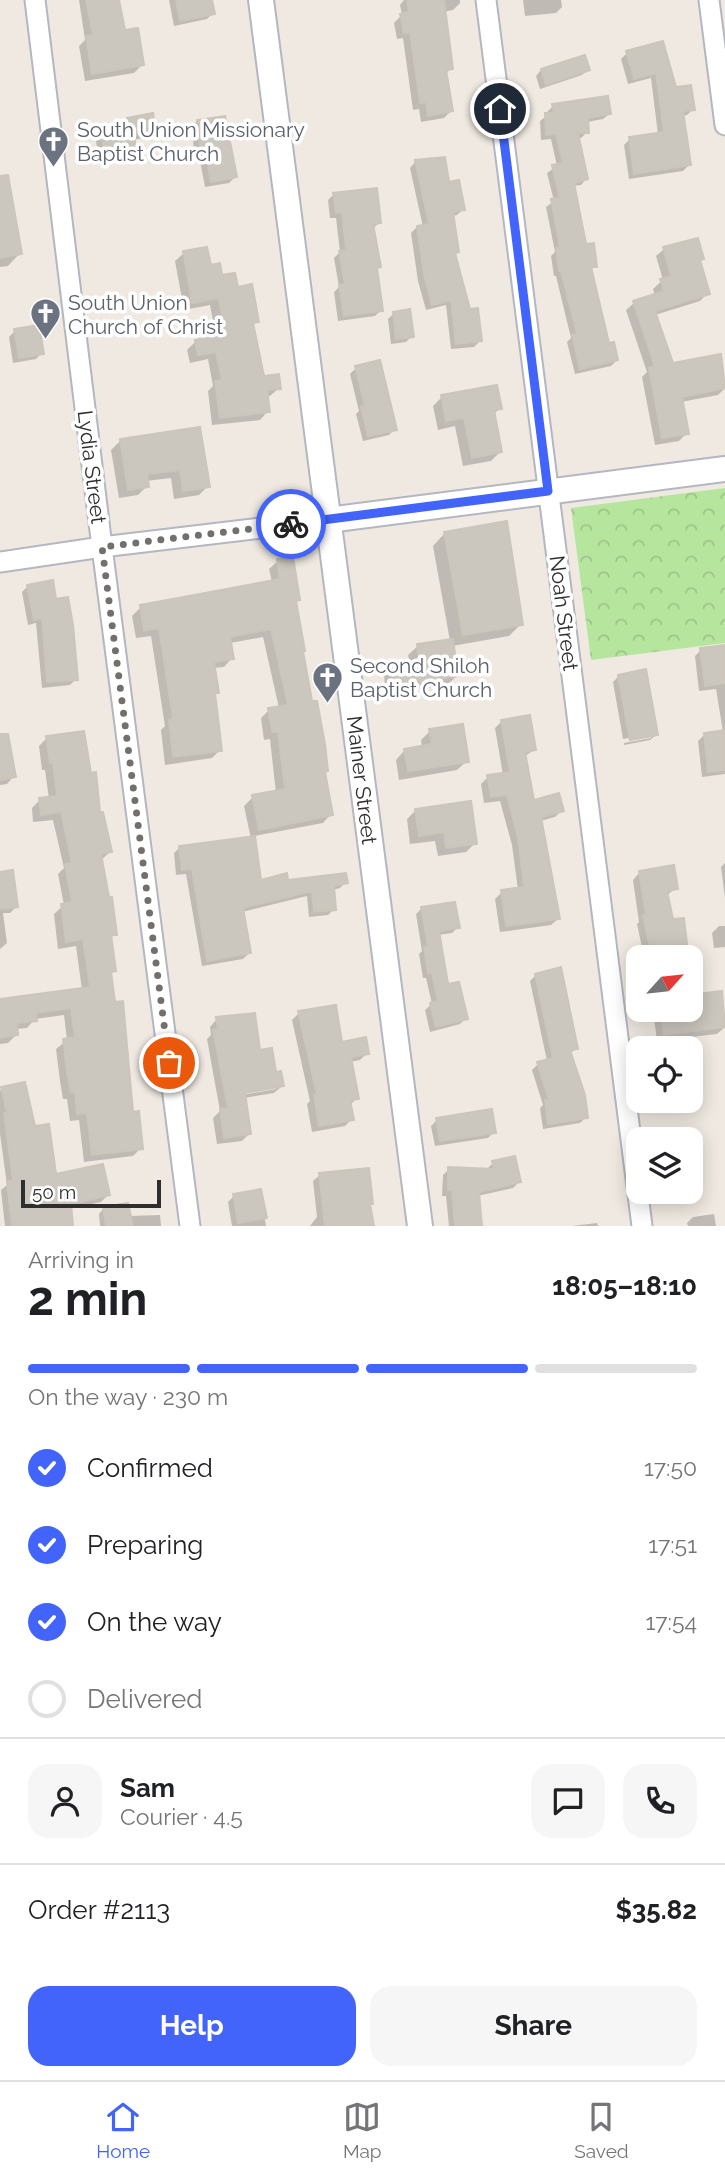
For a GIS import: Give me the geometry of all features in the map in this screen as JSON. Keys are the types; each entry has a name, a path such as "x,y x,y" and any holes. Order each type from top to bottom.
{"street":[{"name":"Lydia Street","path":"35,0 102,547 190,1226"},
{"name":"Mainer Street","path":"261,0 420,1226"},
{"name":"Noah Street","path":"486,0 642,1226"},
{"path":"709,0 725,125"},
{"path":"0,562 725,468"}],"green space":[{"path":"725,488 725,643 591,660 571,508"}],"building":[{"path":"86,0 119,0 125,30 138,28 144,65 92,74 86,36 93,35"},
{"path":"176,0 212,0 215,14 180,21"},
{"path":"407,0 444,0 453,69 446,70 453,111 428,116 426,102 420,103 410,32 404,33 400,14 409,12"},
{"path":"663,41 676,87 691,85 695,110 683,111 691,165 634,174 629,137 664,132 656,73 634,79 626,51"},
{"path":"585,55 590,70 546,85 541,69"},
{"path":"608,96 611,114 588,118 589,133 578,133 588,179 574,183 586,244 594,243 597,267 591,267 609,343 614,342 618,360 580,369 572,335 577,334 559,271 556,248 560,248 551,199 560,198 552,165 563,163 556,134 546,135 545,113 554,113 552,104"},
{"path":"153,113 156,132 134,135 136,150 105,155 101,133 129,129 127,118"},
{"path":"225,116 237,177 211,182 204,145 200,146 197,120"},
{"path":"445,157 449,182 459,180 465,210 453,212 459,252 455,253 470,309 478,308 482,341 456,344 451,300 432,305 424,275 417,226 429,224 415,160"},
{"path":"8,175 22,254 0,258 0,176"},
{"path":"377,188 381,223 373,224 381,267 377,268 383,311 344,316 339,285 345,284 339,251 346,250 342,212 336,213 333,193"},
{"path":"698,238 704,259 700,260 710,294 655,311 673,363 721,354 725,388 682,397 689,434 662,438 649,368 655,367 633,301 664,291 660,279 671,276 663,247"},
{"path":"207,247 211,265 220,263 222,275 235,273 238,287 252,284 259,322 253,323 264,376 279,374 281,389 267,390 270,412 220,418 215,381 222,380 216,352 198,355 195,340 225,334 219,298 192,303 183,251"},
{"path":"410,309 414,337 396,339 393,312"},
{"path":"39,325 44,354 19,358 14,329"},
{"path":"380,360 397,430 368,436 361,407 365,406 355,366"},
{"path":"497,385 502,409 494,410 502,452 472,458 464,418 446,421 441,395"},
{"path":"200,427 210,487 183,491 180,470 147,474 149,487 128,490 120,439"},
{"path":"507,521 523,625 463,635 444,532"},
{"path":"293,557 300,600 296,601 303,651 312,701 317,701 325,744 328,771 325,772 333,815 259,830 252,795 285,789 278,732 272,732 268,708 288,705 271,629 230,637 234,659 214,662 219,693 215,693 222,751 173,757 169,720 173,719 159,628 144,631 140,605 280,579 277,559"},
{"path":"53,580 56,599 68,597 78,680 47,682 42,618 34,620 27,585"},
{"path":"453,639 458,676 395,686 392,664 419,660 417,644"},
{"path":"725,645 725,683 705,686 700,648"},
{"path":"646,669 658,735 630,740 618,675"},
{"path":"530,715 536,750 525,752 534,800 559,793 564,811 541,817 560,919 506,926 501,890 524,887 518,837 507,795 491,797 487,775 510,772 501,720"},
{"path":"463,724 469,762 408,771 404,749 432,744 429,729"},
{"path":"725,730 725,770 708,772 704,733"},
{"path":"84,731 91,773 96,772 100,812 103,812 112,852 101,854 109,897 112,897 117,935 111,935 116,971 111,972 115,1002 123,1001 133,1112 139,1111 143,1149 92,1155 87,1113 77,1114 75,1092 71,1092 67,1072 63,1039 75,1037 71,1008 36,1013 37,1021 17,1023 18,1035 0,1038 0,999 90,987 83,939 66,942 61,904 72,902 65,864 72,863 61,812 41,815 39,798 57,796 46,736"},
{"path":"0,734 8,734 16,777 0,780"},
{"path":"471,801 477,844 446,848 444,832 419,836 415,809"},
{"path":"255,836 261,880 287,873 288,880 346,873 348,883 334,886 336,910 314,912 312,891 243,908 251,953 207,961 192,869 182,870 179,846"},
{"path":"674,865 678,889 667,891 673,919 684,918 687,944 649,945 643,916 646,915 639,871"},
{"path":"13,870 18,907 0,909 0,872"},
{"path":"455,902 460,928 439,931 448,984 459,982 468,1019 436,1027 430,1003 438,1001 432,973 428,974 424,947 428,946 421,907"},
{"path":"561,967 578,1049 570,1050 585,1095 588,1118 548,1124 545,1100 549,1100 537,1062 553,1058 535,974"},
{"path":"722,991 725,1027 664,1035 662,1022 704,1022 704,993"},
{"path":"336,1005 342,1042 366,1037 369,1054 351,1057 359,1099 350,1100 354,1120 319,1126 314,1095 317,1095 298,1011"},
{"path":"255,1013 260,1050 272,1048 276,1072 281,1071 284,1086 245,1093 251,1134 224,1138 220,1109 228,1108 213,1030 218,1029 216,1017"},
{"path":"25,1082 35,1126 49,1124 56,1174 103,1164 110,1195 71,1204 73,1226 12,1226 7,1181 13,1181 4,1113 7,1113 1,1087"},
{"path":"492,1109 496,1133 440,1141 436,1118"},
{"path":"515,1156 521,1182 479,1192 482,1226 455,1226 452,1190 448,1190 448,1167 494,1169 492,1161"},
{"path":"369,1168 374,1226 325,1226 319,1173"},
{"path":"261,1189 267,1218 238,1223 233,1194"},
{"path":"128,1203 133,1226 106,1226 103,1207"}],"way so far":[{"path":"169,1063 102,547 291,524"}],"place":[{"name":"South Union Missionary Baptist Church","path":"54,168"},
{"name":"South Union Church of Christ","path":"45,341"},
{"name":"Second Shiloh Baptist Church","path":"327,704"}],"route":[{"path":"291,524 548,491 500,109"}]}
